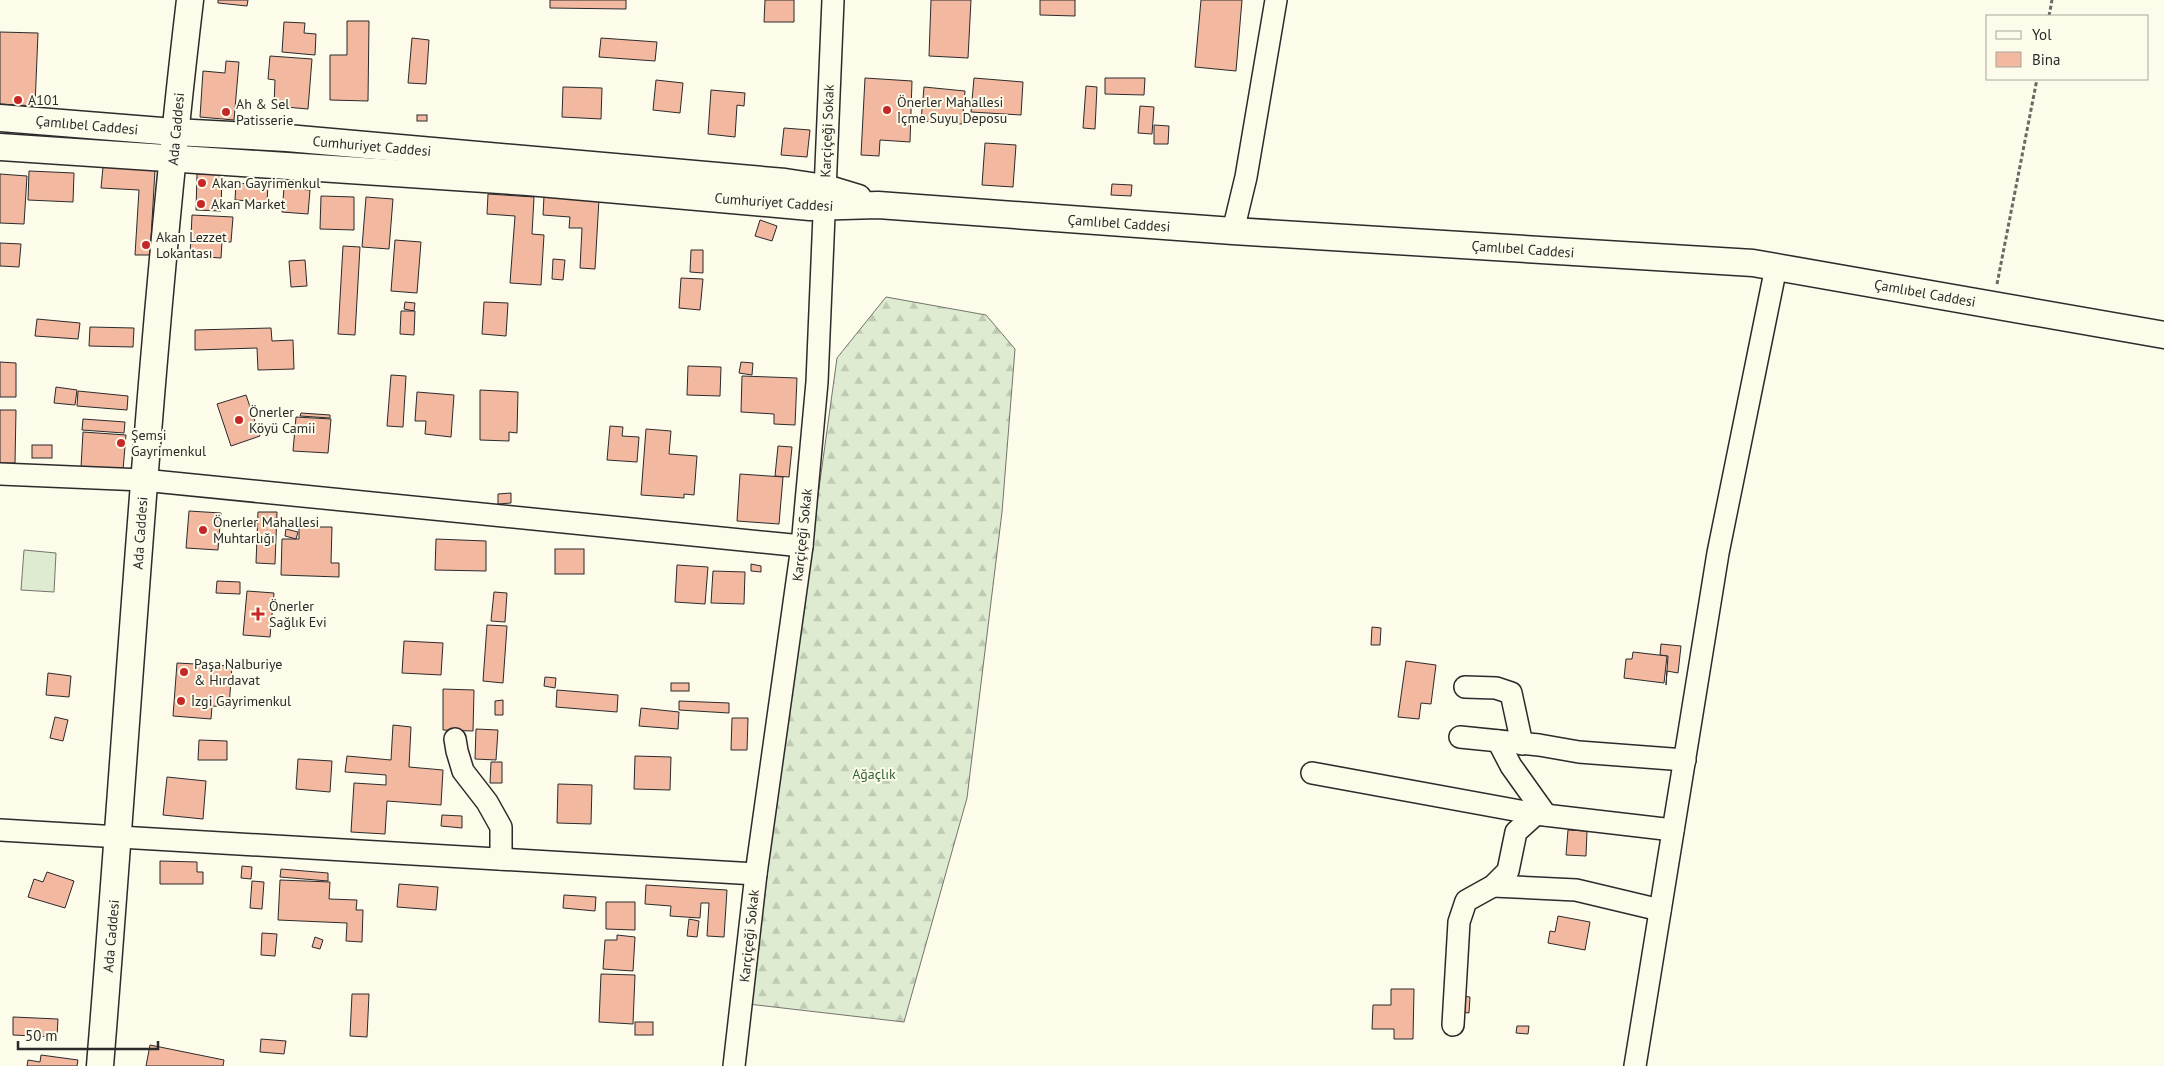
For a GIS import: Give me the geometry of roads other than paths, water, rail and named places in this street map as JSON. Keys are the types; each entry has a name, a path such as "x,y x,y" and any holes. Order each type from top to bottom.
{"main road":[{"name":"Ada Caddesi","path":"100,1066 119,837 144,480 174,145 190,0"},
{"name":"Çamlıbel Caddesi","path":"0,118 174,145"},
{"name":"Çamlıbel Caddesi","path":"0,147 174,145"},
{"name":"Cumhuriyet Caddesi","path":"174,145 528,182 824,198 878,204"},
{"name":"Çamlıbel Caddesi","path":"878,204 1232,232 1753,264 2164,335"}],"street":[{"name":"Karçiçeği Sokak","path":"734,1066 756,874 802,546 816,382 833,0"},
{"path":"1232,232 1246,177 1276,0"},
{"path":"1635,1066 1718,553 1776,268"},
{"path":"0,474 144,480 802,546"},
{"path":"1465,687 1496,688 1511,693 1522,744"},
{"path":"1460,737 1579,752 1684,760"},
{"path":"455,738 463,771 487,802 501,827 501,859"},
{"path":"1498,741 1510,766 1540,815"},
{"path":"1312,774 1540,815 1673,830"},
{"path":"1453,1025 1459,922 1466,901 1493,886 1508,871 1516,832 1540,815"},
{"path":"0,830 756,874"},
{"path":"1493,886 1576,890 1660,910"}],"place":[{"name":"A101","path":"18,100"},
{"name":"Önerler Mahallesi İçme Suyu Deposu","path":"887,110"},
{"name":"Ah & Sel Patisserie","path":"226,112"},
{"name":"Akan Gayrimenkul","path":"202,183"},
{"name":"Akan Market","path":"201,204"},
{"name":"Akan Lezzet Lokantası","path":"146,245"},
{"name":"Önerler Köyü Camii","path":"239,420"},
{"name":"Şemsi Gayrimenkul","path":"121,443"},
{"name":"Önerler Mahallesi Muhtarlığı","path":"203,530"},
{"name":"Önerler Sağlık Evi","path":"258,614"},
{"name":"Paşa Nalburiye & Hırdavat","path":"184,672"},
{"name":"İzgi Gayrimenkul","path":"181,701"}],"park label":[{"name":"Ağaçlık","path":"874,774"}]}
